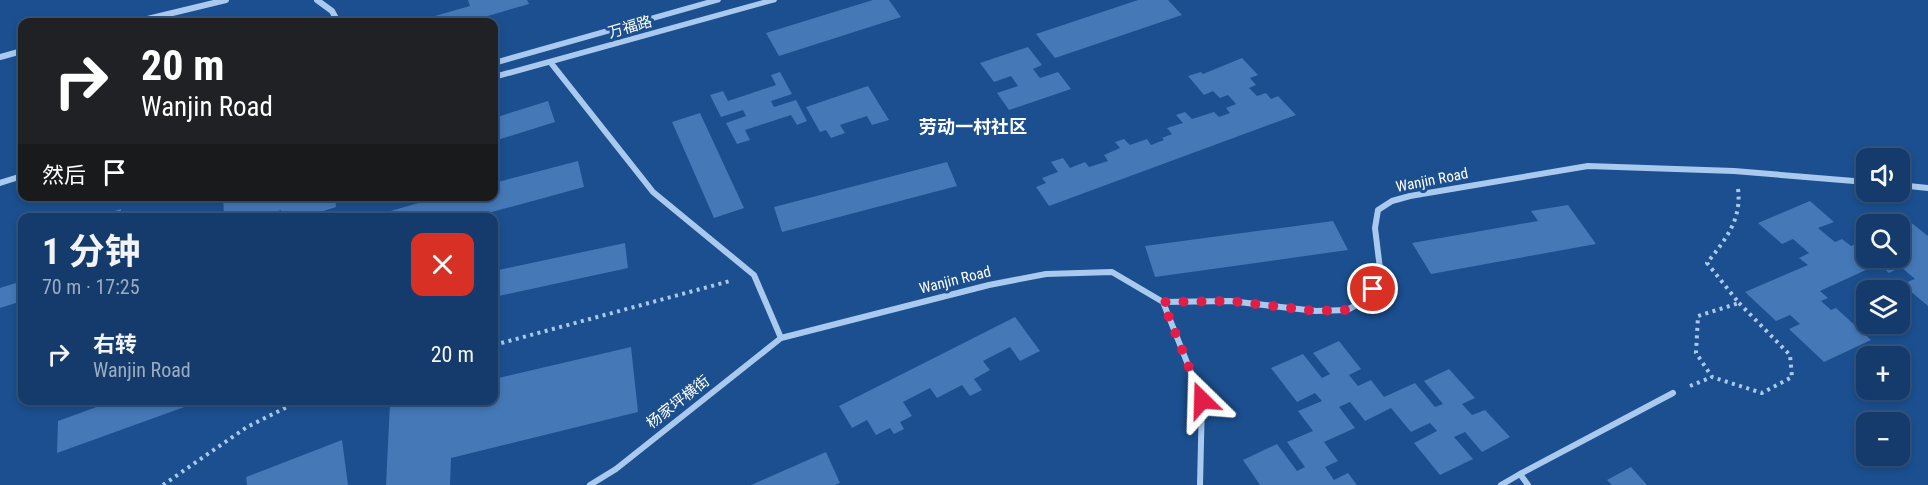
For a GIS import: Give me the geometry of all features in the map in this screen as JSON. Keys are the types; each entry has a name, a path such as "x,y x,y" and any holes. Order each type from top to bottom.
{"street":[{"path":"152,18 226,0"},
{"path":"317,0 332,11 336,18"},
{"name":"万福路","path":"498,62 717,0"},
{"name":"万福路","path":"498,76 773,0"},
{"path":"0,57 18,52"},
{"path":"551,63 653,192 754,275 782,338"},
{"name":"Wanjin Road","path":"782,338 989,285 1046,274 1112,272 1163,302 1230,301 1316,311 1347,310 1366,300 1381,278 1375,228 1378,210 1392,201 1588,166 1734,171 1856,181"},
{"path":"0,183 18,177"},
{"path":"1910,186 1928,188"},
{"path":"1163,302 1202,400 1200,485"},
{"name":"杨家坪横街","path":"590,485 616,470 782,338"},
{"path":"1501,485 1673,393"},
{"path":"1520,474 1528,485"}],"path":[{"path":"1734,171 1741,202 1737,223 1707,263 1740,303 1790,355 1792,377 1762,393 1712,377 1696,353 1698,316 1740,303"},
{"path":"498,344 754,275"},
{"path":"163,485 216,444 290,405"}],"building":[{"path":"468,0 527,0 529,4 481,18 428,18 470,6"},
{"path":"873,0 889,0 901,17 779,56 766,33"},
{"path":"1138,0 1168,0 1182,15 1055,58 1036,34"},
{"path":"1028,47 1042,65 1033,69 1040,78 1058,72 1071,89 1009,110 997,93 1018,86 1011,76 994,82 980,63"},
{"path":"1242,58 1258,75 1250,78 1256,85 1249,88 1257,96 1266,93 1271,99 1278,96 1296,115 1049,206 1036,187 1046,183 1042,178 1058,172 1051,162 1063,158 1070,168 1085,162 1089,167 1108,161 1104,155 1120,148 1115,142 1124,139 1130,145 1147,139 1151,145 1164,140 1162,138 1172,134 1167,128 1183,123 1176,115 1185,112 1192,119 1214,112 1219,117 1230,113 1226,108 1236,104 1228,95 1220,98 1213,91 1204,95 1188,76 1201,72 1203,74"},
{"path":"780,72 792,94 771,101 774,107 796,100 807,121 797,125 791,115 745,130 750,140 737,144 726,123 746,116 743,110 721,117 710,95 723,91 728,101 776,85 771,75"},
{"path":"868,86 889,120 872,125 867,116 840,125 845,133 831,138 826,130 820,132 806,107"},
{"path":"548,101 555,122 498,140 498,117"},
{"path":"700,113 744,208 714,218 672,122"},
{"path":"578,161 584,187 488,213 384,213 426,201 498,201 498,182"},
{"path":"947,162 957,186 782,232 774,207"},
{"path":"223,201 335,201 336,207 317,213 281,213 281,210 272,213 224,213"},
{"path":"1810,201 1834,222 1818,228 1835,242 1842,239 1851,246 1856,244 1856,268 1870,268 1820,291 1828,298 1821,301 1831,310 1836,308 1856,326 1856,334 1864,334 1871,340 1824,362 1789,329 1800,324 1790,315 1776,321 1745,292 1808,265 1799,258 1809,253 1793,239 1782,244 1758,223"},
{"path":"1568,205 1596,244 1431,274 1412,243 1538,221 1531,211"},
{"path":"121,209 121,213 108,213"},
{"path":"1333,221 1348,250 1155,277 1145,246"},
{"path":"1910,222 1928,236 1928,306 1910,291 1910,281 1915,279 1902,268 1910,268"},
{"path":"625,243 628,268 498,296 498,270"},
{"path":"1883,268 1899,268 1889,273"},
{"path":"18,282 18,302 0,308 0,288"},
{"path":"1015,317 1040,351 1020,361 1010,347 983,361 990,370 974,379 982,390 970,396 962,385 937,398 930,388 903,402 912,416 900,422 904,429 894,434 890,428 876,435 867,420 852,428 839,406"},
{"path":"1339,341 1361,369 1349,375 1358,386 1371,380 1384,397 1415,383 1435,407 1443,404 1424,381 1449,369 1475,398 1462,404 1472,415 1485,410 1510,437 1482,452 1465,432 1454,437 1473,459 1440,475 1414,443 1437,431 1430,423 1411,432 1391,408 1365,421 1350,402 1339,407 1355,428 1324,442 1338,461 1325,467 1334,480 1348,473 1357,485 1260,485 1243,460 1277,444 1297,471 1305,467 1287,442 1313,431 1298,411 1322,401 1315,393 1297,402 1271,368 1303,354 1322,378 1330,374 1313,353"},
{"path":"631,347 638,412 451,458 450,485 386,485 390,405 498,405 498,378"},
{"path":"102,405 190,405 57,453 58,421"},
{"path":"342,440 348,485 247,485 246,477"},
{"path":"826,452 840,483 834,485 751,485"},
{"path":"1631,467 1647,485 1612,485 1607,480"}],"district":[{"name":"劳动一村社区","path":"973,127"}],"route":[{"path":"1202,400 1163,302 1230,301 1316,311 1347,310 1366,300 1373,289"}]}
